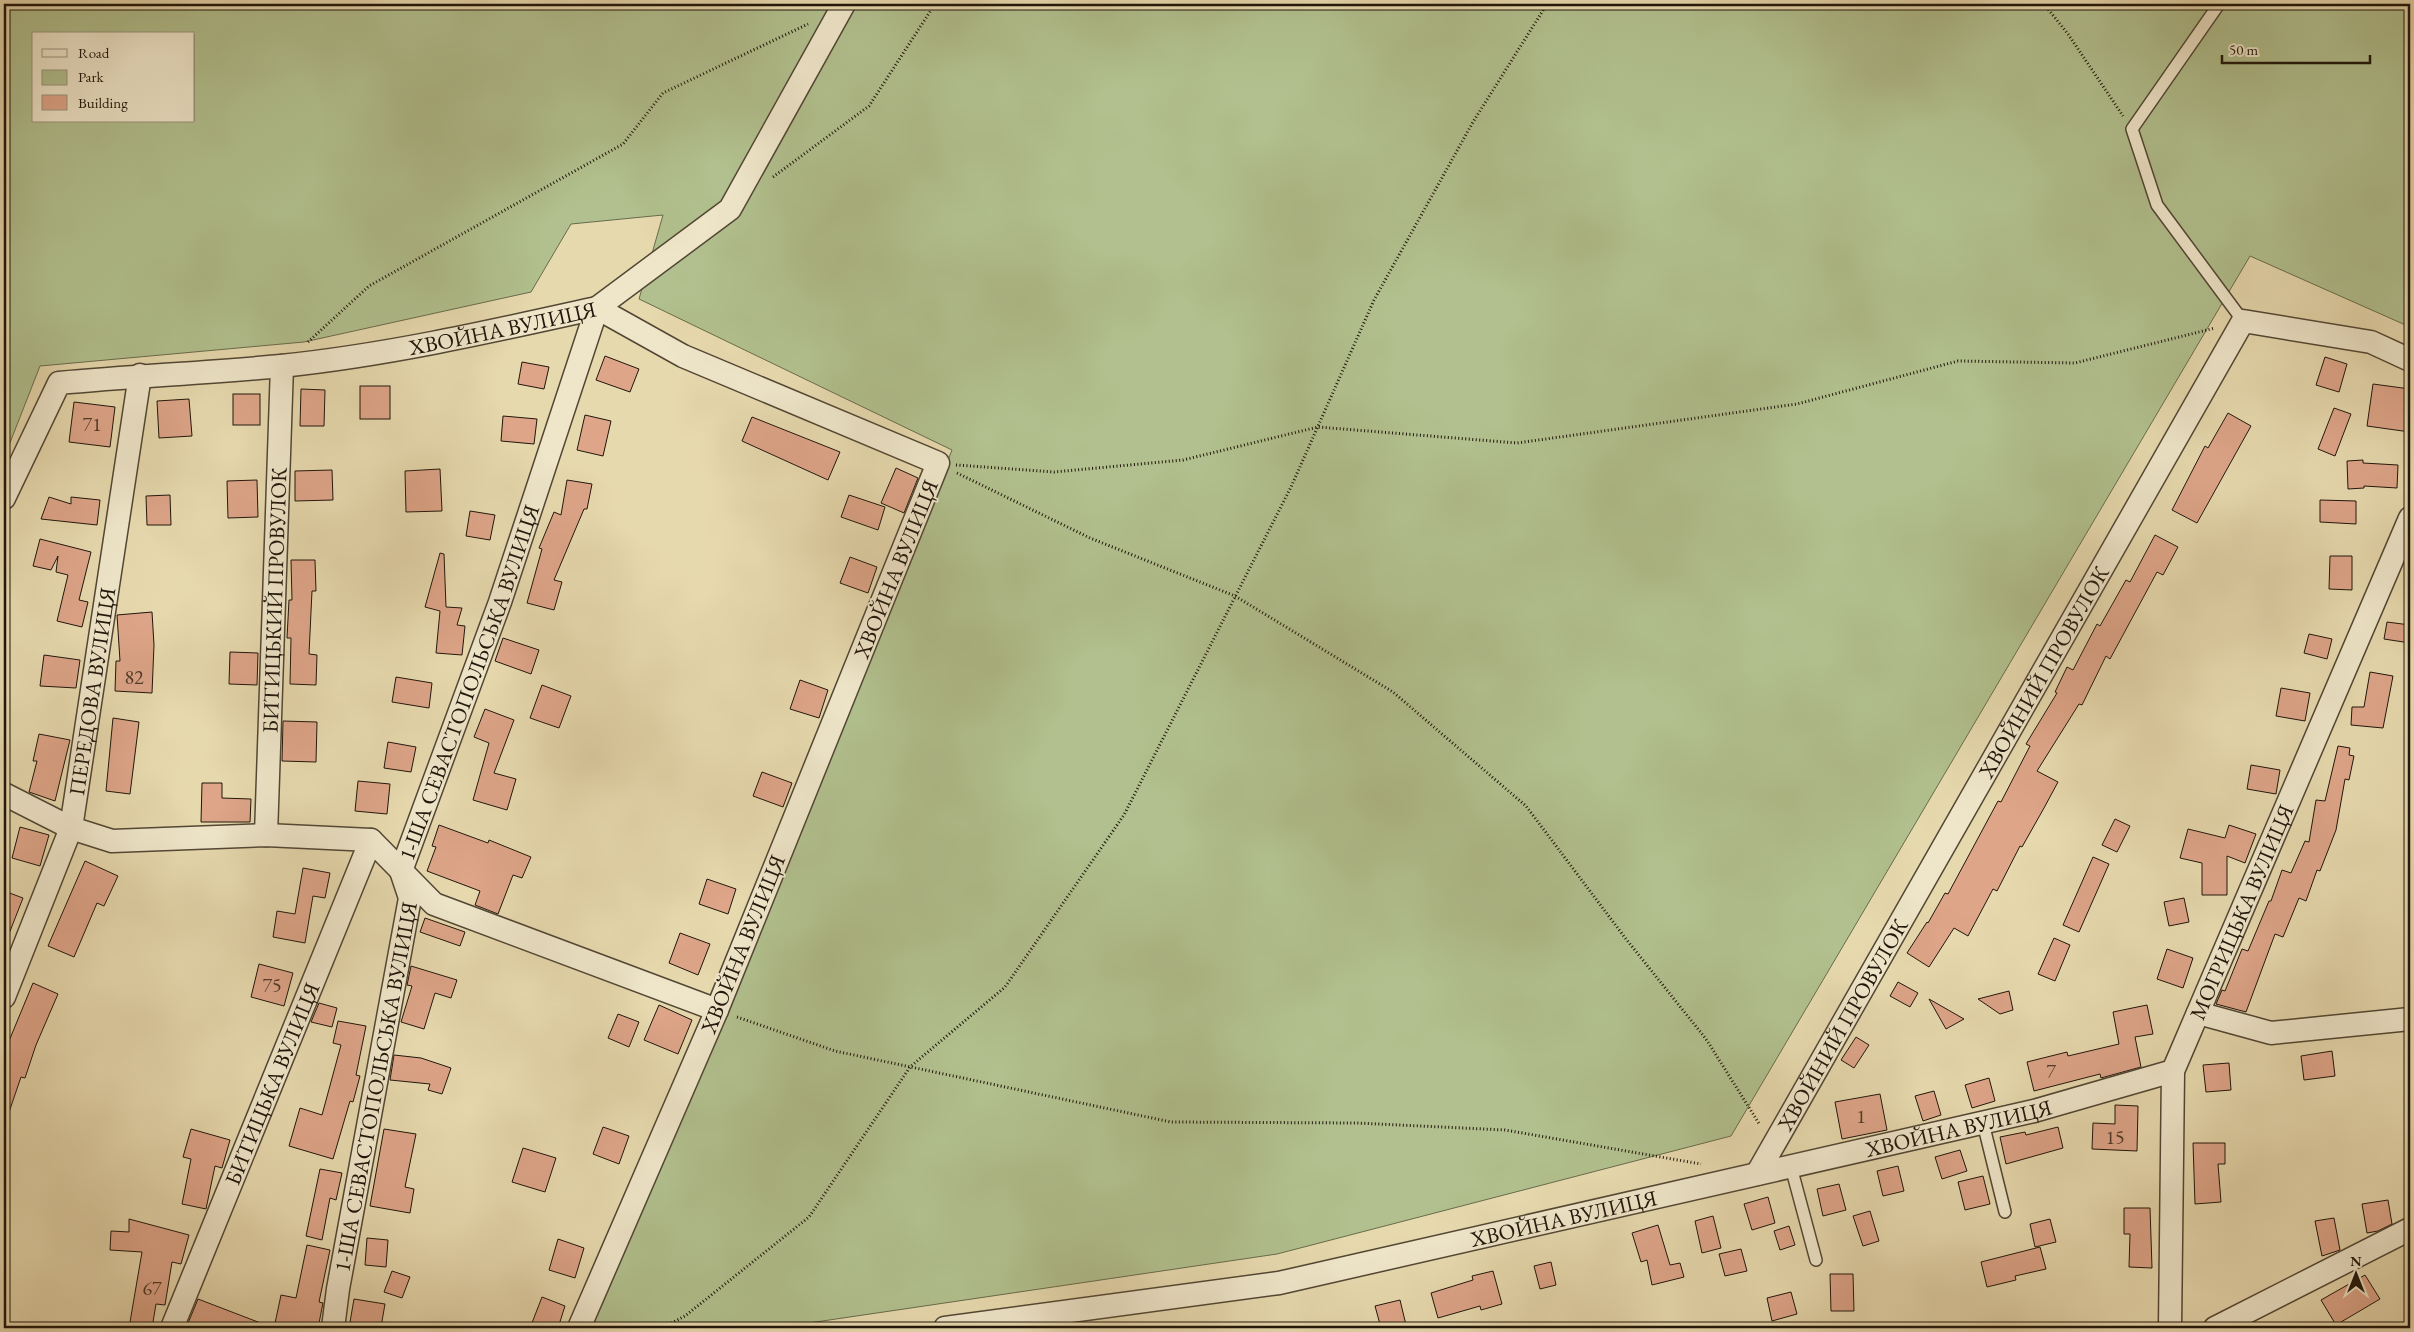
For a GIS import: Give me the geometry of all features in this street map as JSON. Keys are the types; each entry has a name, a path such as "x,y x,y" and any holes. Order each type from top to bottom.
{"street":[{"path":"597,308 730,209 843,6"},
{"name":"ХВОЙНА ВУЛИЦЯ","path":"4,498 59,383 140,375 282,366 438,342 597,308 683,356 938,464 717,1010 579,1328"},
{"name":"1-ША СЕВАСТОПОЛЬСЬКА ВУЛИЦЯ","path":"333,1328 338,1289 410,898 401,871 500,602 597,308"},
{"path":"2243,321 2371,342 2410,360"},
{"name":"ХВОЙНИЙ ПРОВУЛОК","path":"1757,1174 2243,321"},
{"name":"БИТИЦЬКИЙ ПРОВУЛОК","path":"266,835 282,366"},
{"name":"ПЕРЕДОВА ВУЛИЦЯ","path":"4,997 70,828 140,375"},
{"name":"МОГРИЦЬКА ВУЛИЦЯ","path":"2170,1328 2173,1071 2410,518"},
{"path":"4,794 70,828 112,840 266,835 371,840 434,904 717,1010"},
{"name":"БИТИЦЬКА ВУЛИЦЯ","path":"172,1328 371,840"},
{"path":"2198,1013 2271,1033 2410,1018"},
{"name":"ХВОЙНА ВУЛИЦЯ","path":"945,1328 1279,1283 2034,1111 2173,1071"},
{"path":"2215,1328 2410,1229"}],"lane":[{"path":"2219,4 2132,129 2157,205 2243,321"},
{"path":"1983,1123 2005,1212"},
{"path":"1791,1167 1816,1260"}],"path":[{"path":"769,180 869,106 935,4"},
{"path":"662,1328 685,1316 809,1217 910,1067 1005,987 1124,815 1291,487 1374,300 1472,122 1547,4"},
{"path":"2044,4 2068,34 2132,129"},
{"path":"282,366 369,286 622,144 664,93 843,6"},
{"path":"938,464 1054,472 1183,460 1318,427 1517,442 1797,404 1958,361 2075,363 2243,321"},
{"path":"938,464 1090,538 1235,596 1393,692 1526,806 1626,939 1706,1039 1773,1146"},
{"path":"717,1010 835,1051 1171,1122 1357,1123 1505,1130 1709,1166"}],"green space":[{"path":"4,4 2410,4 2410,327 2250,256 1731,1136 1277,1254 775,1328 587,1328 720,1026 952,450 639,299 663,215 571,224 531,292 304,342 40,366 4,458"}],"building":[{"path":"605,356 639,369 630,392 596,380"},
{"path":"2325,357 2347,364 2339,392 2316,385"},
{"path":"522,362 549,367 544,389 518,384"},
{"path":"2373,384 2410,389 2410,432 2367,426"},
{"path":"360,386 390,386 390,419 360,419"},
{"path":"301,389 325,390 324,426 300,426"},
{"path":"233,394 260,394 260,425 233,425"},
{"path":"189,399 192,436 159,438 157,401"},
{"path":"74,402 115,407 110,447 69,442"},
{"path":"2334,408 2351,414 2335,456 2318,449"},
{"path":"2228,413 2251,426 2197,523 2172,510 2205,446 2208,448"},
{"path":"585,415 611,421 603,456 577,450"},
{"path":"503,416 537,419 534,444 501,441"},
{"path":"752,417 840,452 828,480 742,441"},
{"path":"2363,460 2363,463 2398,465 2397,488 2364,486 2364,488 2348,489 2347,461"},
{"path":"896,468 918,478 904,513 881,503"},
{"path":"440,469 442,511 406,512 405,471"},
{"path":"332,470 333,500 295,501 295,471"},
{"path":"257,480 258,517 228,518 227,481"},
{"path":"567,480 592,484 587,509 584,509 554,580 562,582 554,610 527,603 542,549 539,548 554,512 561,515"},
{"path":"170,495 171,525 147,525 146,496"},
{"path":"849,495 885,507 878,530 841,517"},
{"path":"49,497 71,504 71,497 100,500 97,525 41,519"},
{"path":"2320,500 2356,501 2356,524 2320,522"},
{"path":"470,511 495,515 490,540 466,536"},
{"path":"2155,535 2178,547 2163,575 2157,572 2110,659 2106,656 2082,705 2079,704 2037,771 2058,782 2022,847 2020,846 1997,891 1993,889 1968,936 1954,928 1929,967 1907,953 1928,923 1945,893 1948,894 1998,801 2001,802 2030,746 2026,744 2057,693 2055,692 2067,667 2073,670 2097,624 2100,626 2126,580 2130,582"},
{"path":"40,539 91,552 79,600 88,602 82,627 57,621 68,575 56,572 58,556 51,570 33,566"},
{"path":"440,553 444,554 446,607 462,608 457,625 465,626 462,655 436,653 440,611 425,607"},
{"path":"2330,556 2352,556 2352,590 2329,589"},
{"path":"850,557 877,567 868,593 840,583"},
{"path":"291,560 315,560 316,591 312,591 309,654 317,655 316,685 290,684 291,638 287,638 289,600 292,600"},
{"path":"152,612 154,645 152,693 115,691 116,661 120,661 117,615"},
{"path":"2387,622 2410,625 2410,643 2384,639"},
{"path":"2309,634 2332,639 2327,659 2304,653"},
{"path":"503,638 539,650 531,674 495,661"},
{"path":"230,652 258,653 257,685 229,684"},
{"path":"44,655 80,660 76,688 40,686"},
{"path":"2370,672 2393,676 2383,728 2351,725 2352,707 2364,707"},
{"path":"396,677 432,683 429,708 392,702"},
{"path":"800,680 828,690 819,718 790,709"},
{"path":"542,685 571,696 559,728 530,718"},
{"path":"2281,688 2310,693 2305,721 2276,716"},
{"path":"485,709 514,720 494,773 516,779 507,810 473,800 489,743 474,737"},
{"path":"113,718 139,722 130,794 106,791"},
{"path":"283,721 317,722 316,762 282,761"},
{"path":"39,734 70,740 55,801 29,792 37,761 33,761"},
{"path":"388,742 416,747 411,772 384,768"},
{"path":"2338,746 2350,748 2349,755 2354,756 2349,780 2345,779 2336,830 2320,871 2317,870 2306,901 2299,898 2283,937 2275,934 2246,1012 2216,1004 2222,990 2225,991 2242,949 2248,951 2269,901 2271,901 2282,870 2291,873 2305,841 2309,842 2316,800 2325,801"},
{"path":"2251,765 2280,770 2276,794 2247,789"},
{"path":"762,772 792,783 783,807 753,796"},
{"path":"358,781 390,784 387,814 355,811"},
{"path":"202,783 222,783 222,798 251,799 250,822 201,822"},
{"path":"2115,819 2130,826 2117,852 2102,845"},
{"path":"439,825 488,843 489,840 531,857 522,878 513,875 498,914 475,905 480,891 427,871 436,847 432,846"},
{"path":"2229,825 2256,834 2245,863 2227,856 2227,895 2202,895 2202,863 2180,858 2188,829 2225,838"},
{"path":"20,827 49,835 40,866 12,858"},
{"path":"2093,857 2109,864 2079,932 2063,925"},
{"path":"85,861 118,876 104,906 97,903 74,957 48,946"},
{"path":"303,868 330,873 325,898 313,896 305,943 273,937 277,911 295,914"},
{"path":"707,879 736,889 728,914 699,904"},
{"path":"4,891 23,898 5,944 4,943"},
{"path":"2184,898 2189,922 2169,926 2164,902"},
{"path":"425,918 465,932 460,946 420,932"},
{"path":"680,933 710,944 698,975 669,963"},
{"path":"2054,938 2070,945 2055,981 2038,974"},
{"path":"2167,949 2193,958 2183,988 2157,979"},
{"path":"259,964 293,973 284,1006 251,997"},
{"path":"411,966 457,980 451,998 435,993 424,1029 401,1022 412,986 407,985"},
{"path":"1898,982 1918,993 1910,1007 1890,996"},
{"path":"33,983 58,994 36,1045 25,1078 21,1077 6,1121 4,1120 4,1053"},
{"path":"2009,991 2013,1010 2000,1014 1978,999"},
{"path":"1929,999 1964,1019 1946,1029"},
{"path":"319,1003 337,1008 332,1027 311,1022"},
{"path":"659,1005 692,1020 678,1054 644,1040"},
{"path":"2147,1005 2153,1034 2135,1037 2141,1067 2101,1078 2100,1074 2034,1091 2027,1062 2067,1052 2068,1056 2119,1044 2113,1012"},
{"path":"618,1014 639,1022 629,1047 608,1038"},
{"path":"338,1021 366,1026 356,1075 360,1076 353,1102 350,1101 333,1159 289,1146 300,1108 322,1115 341,1045 333,1043"},
{"path":"1856,1037 1869,1045 1854,1068 1841,1060"},
{"path":"2332,1051 2335,1076 2304,1080 2301,1056"},
{"path":"394,1055 421,1058 451,1068 442,1094 428,1090 430,1084 390,1080"},
{"path":"2229,1063 2231,1090 2206,1092 2203,1065"},
{"path":"1989,1078 1995,1101 1972,1108 1965,1085"},
{"path":"1934,1091 1941,1115 1923,1121 1915,1096"},
{"path":"1880,1094 1887,1130 1842,1139 1835,1102"},
{"path":"2115,1105 2138,1106 2137,1151 2092,1149 2093,1123 2115,1124"},
{"path":"603,1127 629,1136 619,1164 593,1154"},
{"path":"2058,1127 2063,1148 2006,1164 2000,1137 2025,1132 2026,1135"},
{"path":"191,1129 230,1140 222,1168 215,1166 206,1209 182,1204 191,1159 183,1157"},
{"path":"384,1129 416,1134 405,1187 414,1189 410,1213 370,1206"},
{"path":"2193,1143 2225,1143 2225,1164 2218,1164 2221,1202 2195,1204"},
{"path":"523,1148 556,1158 545,1192 512,1182"},
{"path":"1960,1150 1967,1171 1942,1179 1935,1157"},
{"path":"1898,1166 1904,1191 1883,1196 1877,1171"},
{"path":"320,1169 342,1173 336,1200 330,1198 322,1240 306,1236"},
{"path":"1983,1176 1990,1204 1965,1210 1958,1182"},
{"path":"1839,1184 1846,1210 1823,1216 1817,1189"},
{"path":"1768,1197 1775,1223 1752,1230 1744,1204"},
{"path":"2388,1200 2392,1224 2378,1231 2367,1233 2362,1204"},
{"path":"2124,1208 2150,1208 2152,1268 2129,1267 2130,1234 2124,1234"},
{"path":"1870,1211 1879,1241 1863,1246 1853,1216"},
{"path":"1713,1216 1721,1248 1702,1253 1695,1221"},
{"path":"2334,1218 2340,1250 2322,1256 2315,1221"},
{"path":"129,1219 189,1235 181,1264 172,1262 165,1305 156,1304 152,1328 129,1328 142,1252 110,1250 111,1231 129,1232"},
{"path":"2050,1219 2056,1242 2035,1247 2030,1224"},
{"path":"1658,1225 1670,1265 1680,1263 1684,1277 1652,1285 1647,1260 1641,1262 1632,1233"},
{"path":"1789,1226 1795,1245 1780,1250 1774,1231"},
{"path":"367,1238 388,1240 386,1267 365,1265"},
{"path":"558,1239 584,1248 575,1278 549,1270"},
{"path":"307,1245 330,1250 319,1302 323,1303 318,1328 274,1328 281,1295 296,1298"},
{"path":"2040,1247 2046,1269 2015,1276 2016,1280 1987,1287 1981,1262"},
{"path":"1741,1249 1747,1271 1725,1276 1719,1254"},
{"path":"1551,1262 1556,1285 1540,1289 1534,1266"},
{"path":"392,1271 410,1277 402,1298 384,1292"},
{"path":"1493,1271 1502,1304 1481,1310 1480,1306 1438,1318 1431,1293 1473,1280 1472,1276"},
{"path":"1830,1274 1853,1274 1854,1311 1831,1311"},
{"path":"2365,1275 2380,1299 2336,1325 2321,1300"},
{"path":"1791,1292 1797,1314 1772,1321 1767,1298"},
{"path":"542,1297 565,1306 558,1328 530,1328"},
{"path":"198,1299 271,1327 271,1328 186,1328"},
{"path":"354,1299 385,1304 381,1327 350,1322"},
{"path":"1400,1300 1406,1325 1381,1328 1375,1306"}]}
